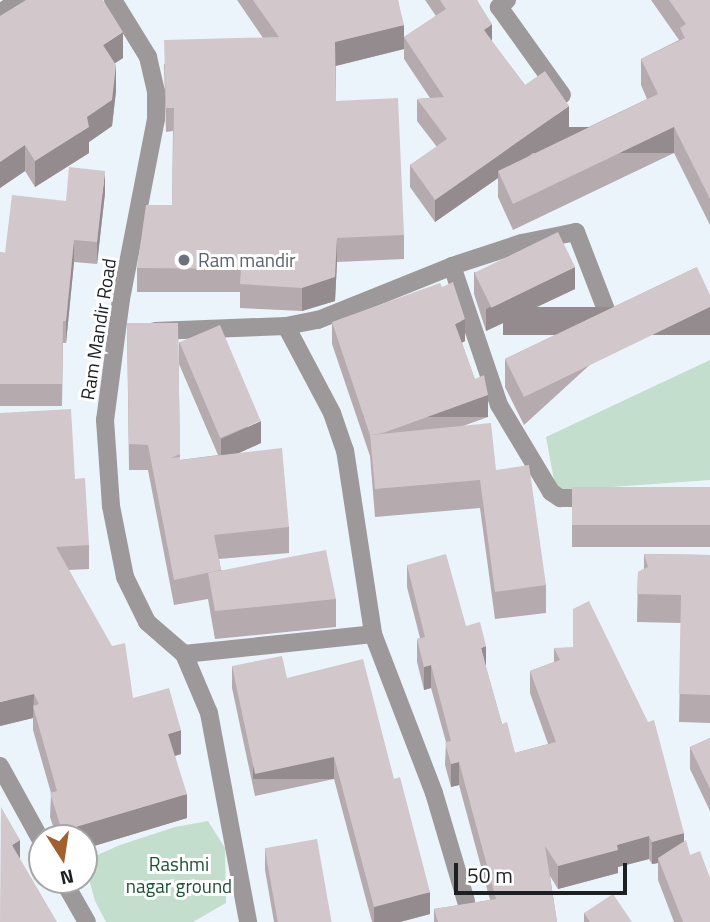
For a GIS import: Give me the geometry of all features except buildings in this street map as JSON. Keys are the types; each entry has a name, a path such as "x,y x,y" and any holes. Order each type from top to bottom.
{"street":[{"path":"0,13 19,0"},
{"name":"Ram Mandir Road","path":"113,0 148,57 156,92 156,119 130,332 105,420 111,506 125,577 147,622 184,654"},
{"path":"507,0 499,6 562,95"},
{"path":"130,332 286,326 347,311 452,266 522,243 576,233 610,320"},
{"path":"452,266 499,405 551,492 560,498 615,498"},
{"path":"286,326 332,413 345,450 373,634 434,793 466,901"},
{"path":"245,921 209,713 184,654 373,634"},
{"path":"0,766 32,824"},
{"path":"71,894 87,922"}],"green space":[{"path":"710,360 710,480 556,491 546,437"},
{"name":"Rashmi nagar ground","path":"208,821 225,848 226,903 193,922 106,922 93,894 98,894 98,855 175,827"}],"place":[{"name":"Ram mandir","path":"184,260"}]}
